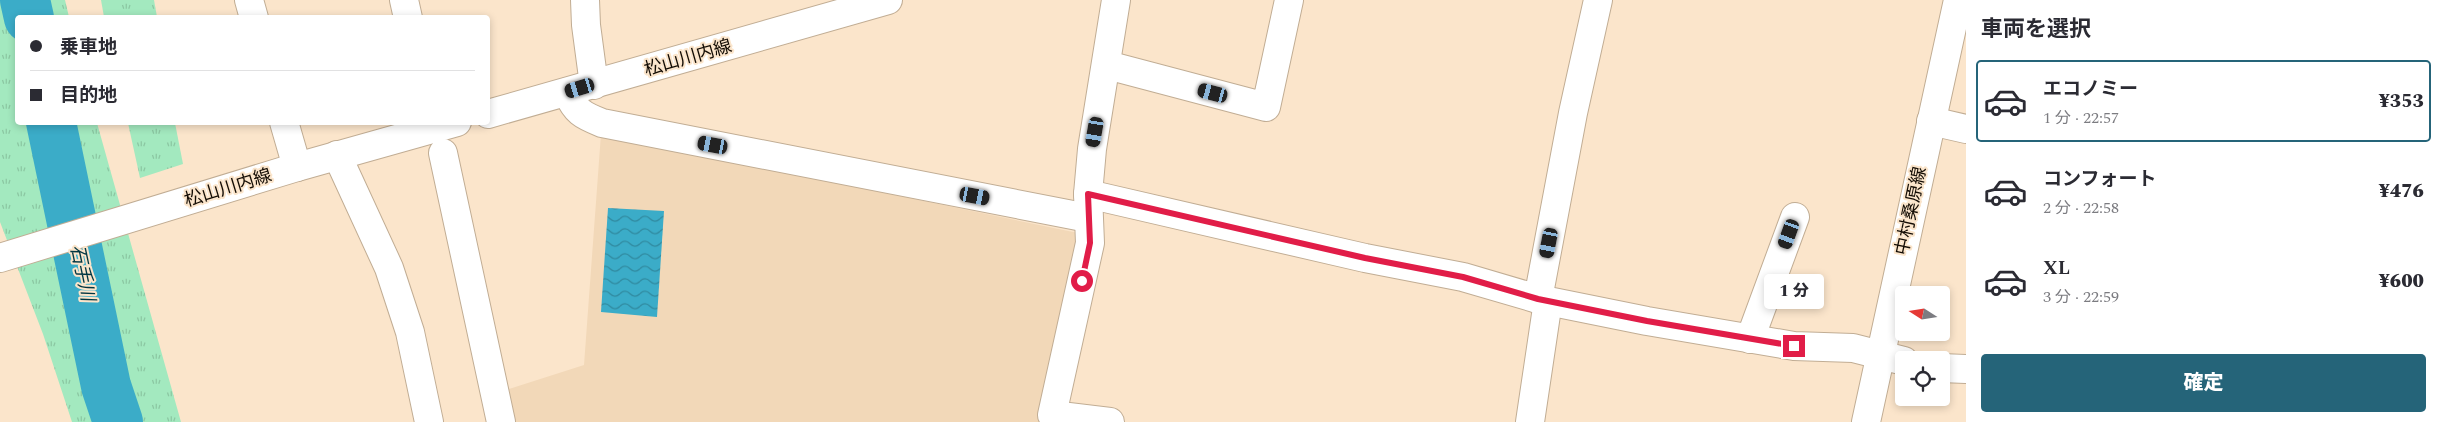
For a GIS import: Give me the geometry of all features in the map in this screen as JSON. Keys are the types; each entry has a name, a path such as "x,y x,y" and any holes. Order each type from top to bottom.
{"street":[{"path":"249,0 253,15"},
{"path":"404,0 407,15"},
{"path":"585,0 586,25 594,85"},
{"name":"松山川内線","path":"490,113 888,0"},
{"path":"1110,422 1052,415 1090,243 1088,206 1092,148 1116,0"},
{"path":"1106,65 1266,107 1289,0"},
{"path":"1530,422 1543,300 1573,113 1598,0"},
{"name":"中村桑原線","path":"1866,422 1891,358 1931,121 1957,47 1958,0"},
{"path":"567,92 574,108 586,117 602,123 1088,206 1365,258 1463,277 1543,300 1647,321 1794,346 1853,348 1891,358"},
{"path":"1931,121 1966,129"},
{"path":"285,125 297,167"},
{"name":"松山川内線","path":"0,258 337,155 446,125"},
{"path":"443,153 501,422"},
{"path":"337,155 389,268 410,332 429,422"},
{"path":"1750,339 1795,217"},
{"path":"1950,368 1966,369"},
{"path":"480,422 482,411 495,392"}],"shaded area":[{"path":"601,134 1078,233 1045,422 515,422 509,389 584,365"}],"green space":[{"path":"0,0 65,0 69,15 15,15 15,125 98,125 181,422 72,422 43,334 0,222"},
{"path":"101,0 154,0 157,15 104,15"},
{"path":"128,125 175,125 183,164 140,178"}],"water":[{"path":"608,208 664,211 657,317 601,312"}],"waterway":[{"name":"石手川","path":"25,0 28,15"},
{"name":"石手川","path":"52,125 106,386 118,422"}],"route":[{"path":"1082,281 1090,243 1088,194 1365,258 1463,277 1508,288 1538,299 1647,321 1794,346"}]}
